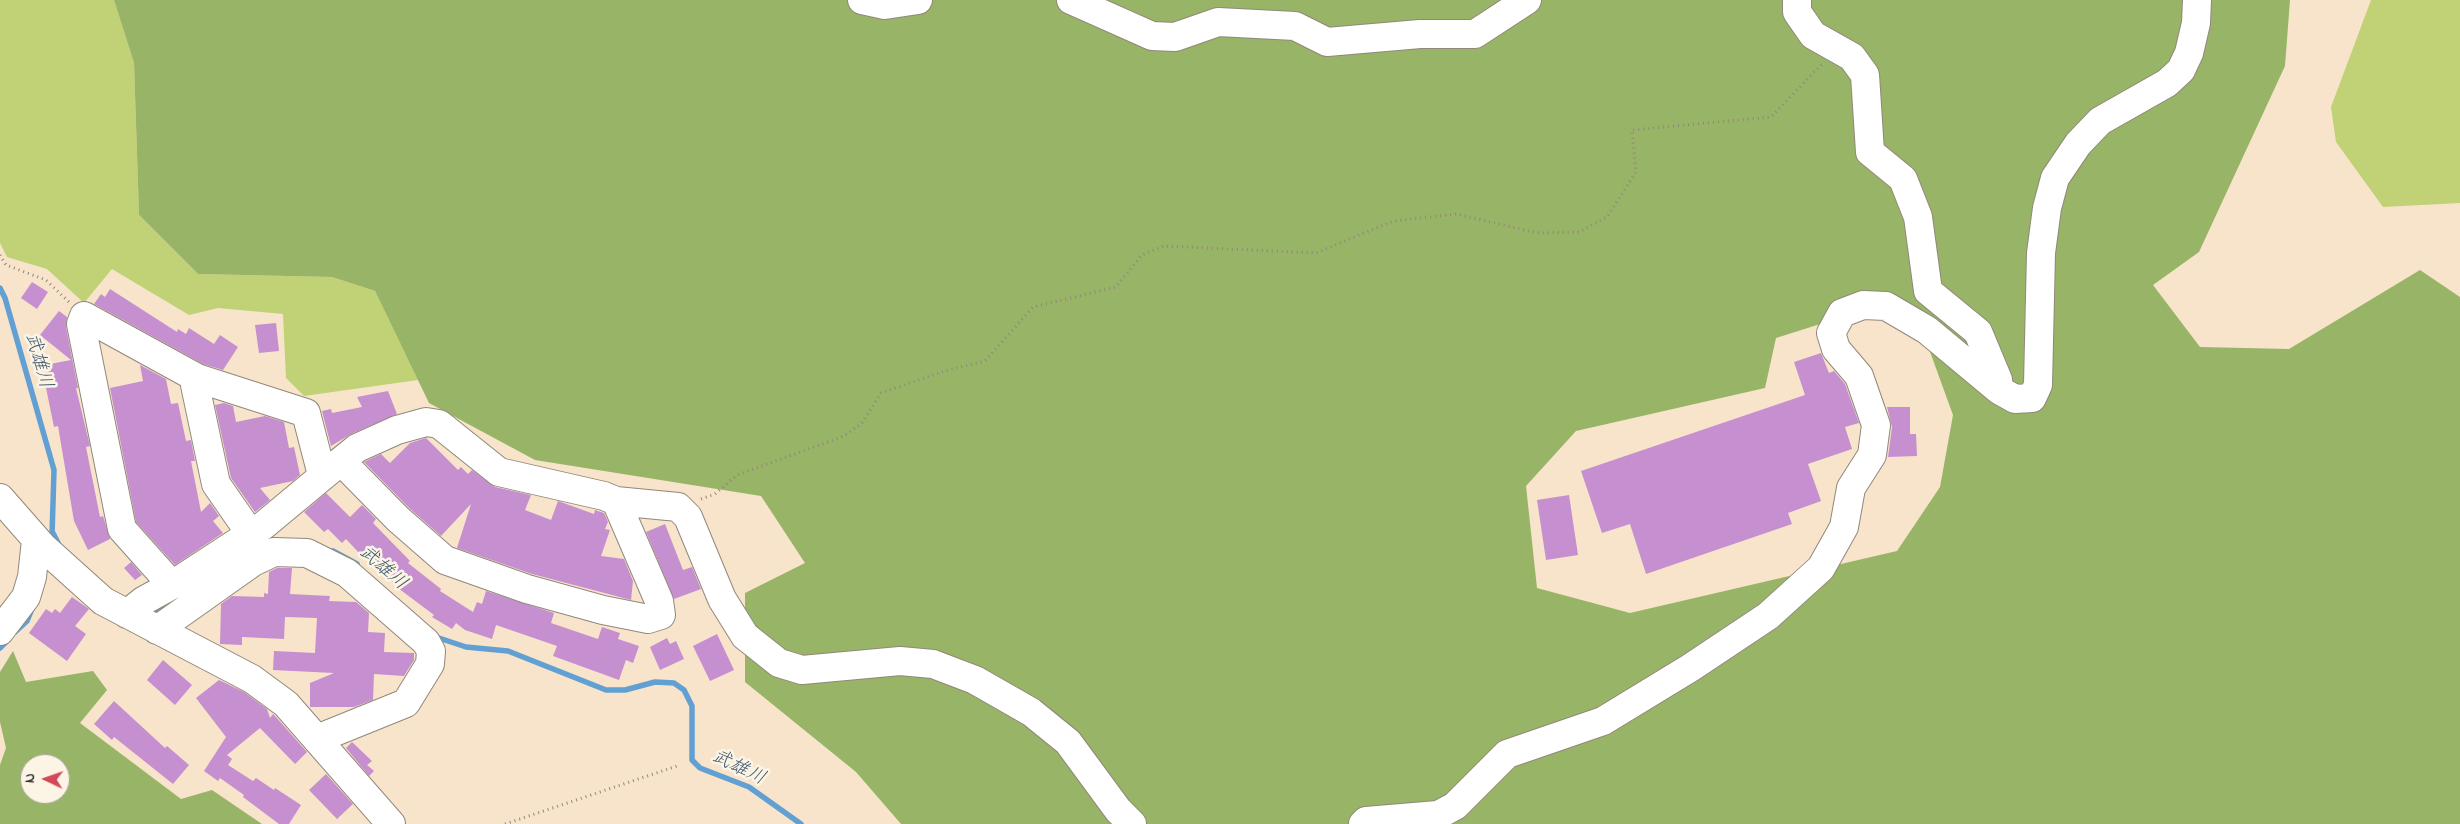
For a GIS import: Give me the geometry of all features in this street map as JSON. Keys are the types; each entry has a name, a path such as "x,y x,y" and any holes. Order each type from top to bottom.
{"street":[{"path":"862,0 885,5 918,0"},
{"path":"1071,0 1152,36 1175,37 1218,22 1294,26 1327,42 1420,34 1474,34 1527,0"},
{"path":"1797,0 1797,12 1813,34 1852,56 1864,75 1870,152 1903,178 1918,217 1928,291 1978,332 1998,380 1999,390"},
{"path":"1363,824 1366,821 1438,815 1455,806 1507,754 1603,722 1690,668 1768,616 1821,568 1844,527 1851,488 1872,455 1876,425 1859,376 1836,349 1832,332 1842,313 1863,305 1886,306 1927,330 1999,390 2015,399 2032,398 2038,385 2041,253 2047,208 2055,178 2078,144 2100,121 2167,83 2181,70 2189,53 2196,23 2197,0"},
{"path":"172,585 122,529 81,324 84,316 197,378 306,413 331,468 398,519 445,560 528,589 604,610 648,619 661,615 659,601 616,501"},
{"path":"197,378 195,384 216,484 250,533"},
{"path":"135,607 264,525 357,448 397,430 426,422 439,424 499,472 604,496 616,501 678,507 688,517 722,599 745,636 779,663 802,670 900,660 934,664 975,680 1031,712 1068,742 1118,810 1132,824"},
{"path":"0,498 46,550 103,601 135,607 157,630 252,679 286,704 392,824"},
{"path":"0,631 26,596 32,577 46,550"},
{"path":"157,630 253,562 274,552 307,553 347,573 426,642 431,651 430,664 406,703 317,739"}],"path":[{"path":"678,507 715,494 737,475 844,436 862,423 881,393 944,371 985,361 1034,307 1116,287 1142,255 1164,246 1316,253 1393,221 1456,214 1537,233 1579,232 1607,217 1636,172 1632,130 1771,117 1830,56 1852,56"},
{"path":"0,255 6,265 46,280 84,316"},
{"path":"505,824 677,766"}],"green space":[{"path":"0,0 114,0 134,63 139,215 198,274 332,277 375,291 418,380 304,396 286,378 283,314 218,308 189,315 112,269 84,303 47,269 7,257 0,243"},
{"path":"114,0 2290,0 2285,66 2199,252 2153,285 2200,347 2289,349 2420,270 2460,297 2460,824 901,824 856,772 745,682 745,593 805,563 761,496 535,460 429,403 375,291 332,277 198,274 139,215 134,63","holes":["1871,308 1925,338 1953,415 1940,487 1897,551 1630,613 1537,588 1526,486 1576,431 1765,388 1776,338"]},
{"path":"2371,0 2460,0 2460,203 2383,207 2336,142 2331,107"},
{"path":"13,651 26,682 93,671 107,690 80,723 181,799 212,790 262,824 0,824 0,765 6,748 0,722 0,672"}],"building":[{"path":"32,282 48,292 37,309 21,298"},
{"path":"110,289 177,332 178,329 186,334 189,328 214,344 220,335 238,347 223,370 203,364 94,304 101,294 105,297"},
{"path":"59,311 67,317 66,327 78,388 76,388 90,446 86,447 100,517 103,516 110,539 88,550 74,521 58,426 54,427 43,373 51,371 50,364 71,360 40,335"},
{"path":"276,323 279,351 259,353 255,325"},
{"path":"1821,353 1829,373 1834,371 1845,384 1859,423 1845,427 1852,449 1808,464 1821,501 1788,513 1792,524 1646,574 1630,524 1602,533 1581,471 1805,395 1794,362"},
{"path":"140,365 166,379 171,404 178,403 186,441 191,440 195,461 191,461 201,512 210,503 219,516 213,521 223,533 175,565 136,522 110,388 143,381"},
{"path":"388,391 397,414 351,434 331,446 322,411 331,409 332,413 362,407 357,397"},
{"path":"224,403 233,406 236,422 265,416 284,422 289,448 294,447 300,475 293,481 260,488 270,500 255,512 231,478 215,405"},
{"path":"1887,407 1910,407 1910,434 1916,434 1917,456 1888,457 1892,427"},
{"path":"426,438 458,470 461,467 468,474 472,470 495,487 531,495 525,510 551,520 558,501 594,514 595,510 604,513 608,522 605,529 610,530 601,556 624,559 633,581 631,600 532,574 457,548 471,504 441,536 409,508 364,462 381,454 390,463 410,443"},
{"path":"326,493 350,517 362,505 376,519 373,523 410,561 408,563 441,589 440,591 473,612 477,602 482,604 486,591 554,613 551,623 598,639 602,627 620,633 618,639 639,646 633,663 626,660 619,680 553,656 557,646 496,625 492,639 465,630 456,623 452,629 432,617 434,615 398,588 363,551 360,554 346,539 342,543 328,529 324,532 304,512"},
{"path":"1569,495 1578,555 1546,560 1537,500"},
{"path":"665,524 683,570 692,567 701,589 674,599 646,532"},
{"path":"131,562 142,575 135,580 124,568"},
{"path":"277,568 292,568 290,594 330,596 329,601 356,602 369,613 368,632 385,633 384,652 414,653 414,660 404,676 374,674 373,700 354,707 310,707 310,683 334,673 273,670 274,651 315,653 317,618 285,617 284,639 242,637 242,645 220,644 221,604 232,596 264,597 264,593 268,594 269,572"},
{"path":"72,597 89,609 75,626 86,634 67,661 29,633 46,609 52,613 55,609 60,613"},
{"path":"717,634 734,670 710,681 693,646"},
{"path":"667,638 670,644 676,641 684,659 660,670 650,647"},
{"path":"163,660 192,685 175,705 147,680"},
{"path":"219,680 244,692 267,709 270,718 273,714 307,752 295,764 260,728 227,755 232,759 228,765 253,781 256,778 274,790 275,788 301,805 289,824 279,824 220,778 218,781 204,771 226,737 196,698"},
{"path":"114,701 165,748 167,746 189,765 173,784 114,737 112,740 94,724"},
{"path":"352,742 372,761 367,765 374,771 369,776 346,748"},
{"path":"326,774 353,804 337,819 309,790"}],"waterway":[{"name":"武雄川","path":"0,288 5,298 54,470 52,536"},
{"name":"武雄川","path":"53,533 60,547"},
{"name":"武雄川","path":"333,551 357,564"},
{"name":"武雄川","path":"147,610 160,610 185,594"},
{"path":"15,632 27,621 32,609"},
{"name":"武雄川","path":"433,636 466,647 508,651 606,690 625,690 655,682 674,683 684,690 692,706 692,760 700,768 749,787 801,824"},
{"path":"0,648 9,639"}]}
